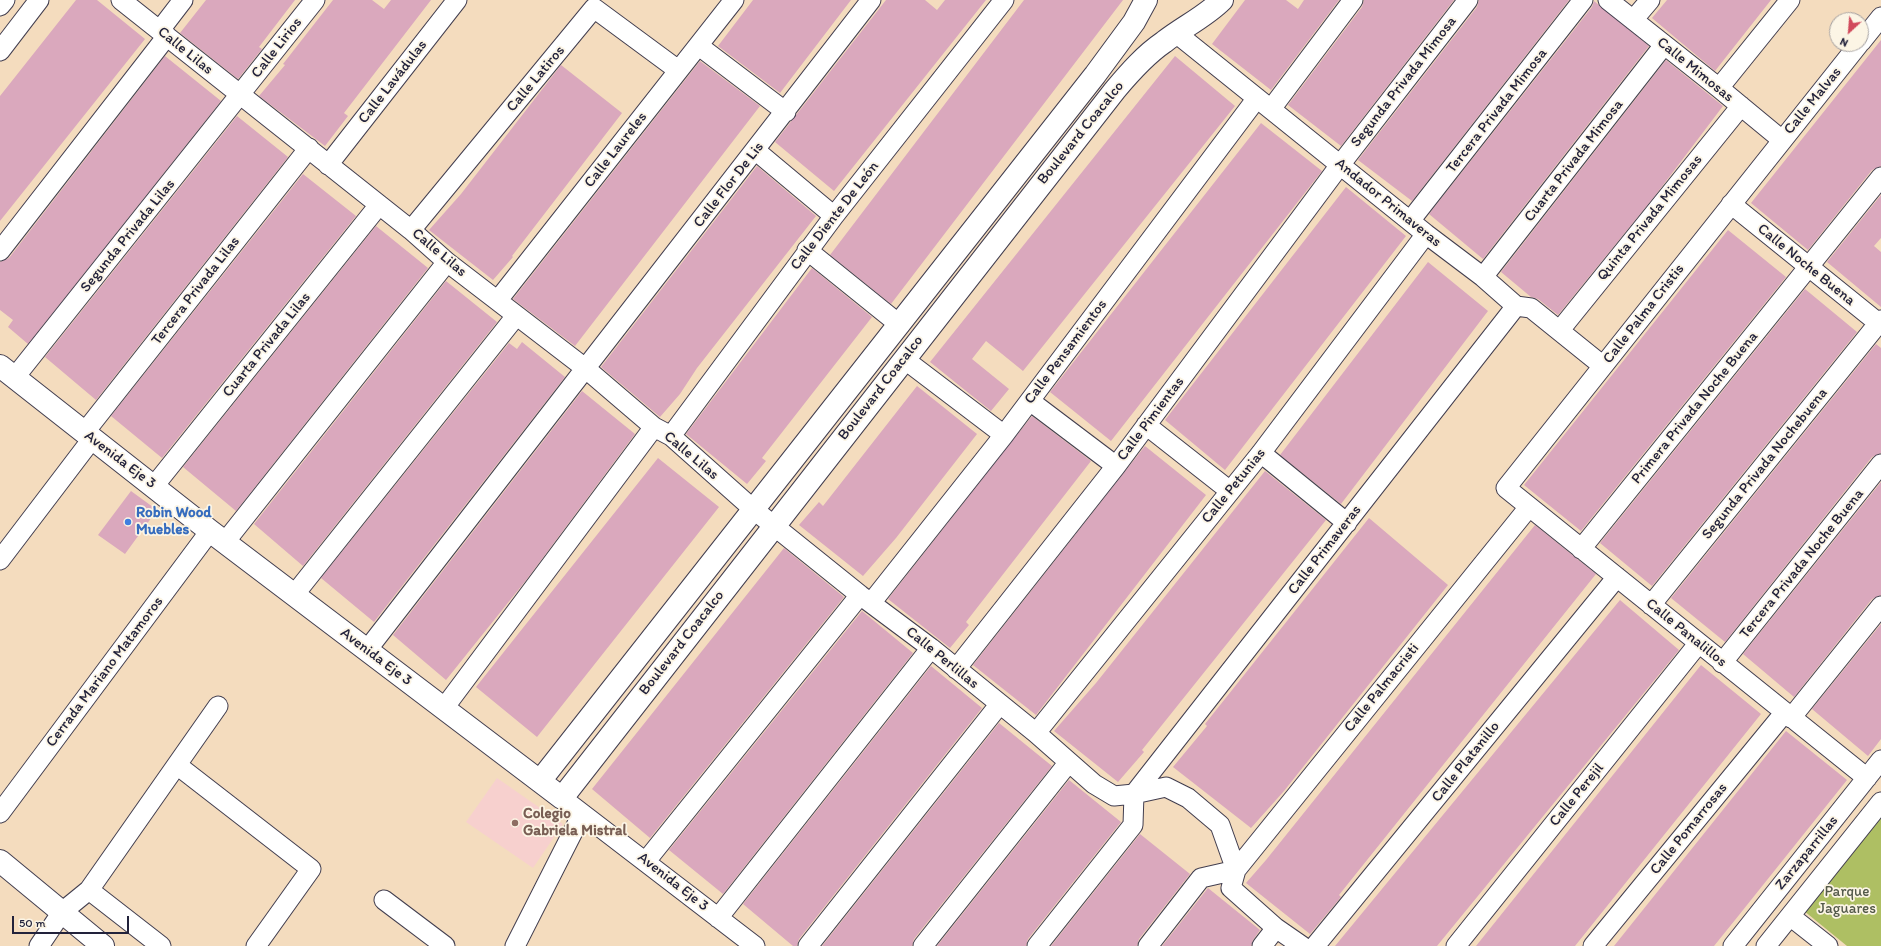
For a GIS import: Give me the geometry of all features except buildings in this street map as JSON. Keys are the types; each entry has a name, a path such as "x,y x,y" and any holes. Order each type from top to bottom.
{"main road":[{"name":"Boulevard Coacalco","path":"540,782 753,509 900,325 1120,41 1134,22 1146,0"},
{"name":"Boulevard Coacalco","path":"562,798 773,525 1115,90 1143,59 1176,33 1212,11 1222,0"},
{"name":"Avenida Eje 3","path":"8,372 88,436 294,595 562,798"},
{"path":"0,861 103,946"}],"street":[{"path":"0,6 5,0"},
{"path":"0,51 39,0"},
{"name":"Calle Lilas","path":"121,0 309,148 328,165 411,230 447,262 585,368 654,427 671,436 753,509"},
{"path":"0,251 163,33 183,0"},
{"name":"Calle Lirios","path":"240,95 315,0"},
{"name":"Calle Lavádulas","path":"328,165 457,0"},
{"name":"Calle Laureles","path":"498,300 734,0"},
{"name":"Calle Flor De Lis","path":"367,650 872,0"},
{"name":"Calle Diente De León","path":"671,436 807,250 1004,0"},
{"name":"Calle Pensamientos","path":"646,861 1004,435 1264,103 1353,0"},
{"name":"Segunda Privada Mimosa","path":"1340,165 1468,0"},
{"name":"Tercera Privada Mimosa","path":"1410,221 1583,0"},
{"name":"Calle Mimosas","path":"1608,0 1782,140"},
{"path":"1634,20 1650,0"},
{"path":"1719,88 1790,0"},
{"name":"Calle Latiros","path":"411,230 594,8 678,70"},
{"name":"Calle Malvas","path":"1869,32 1881,17"},
{"name":"Andador Primaveras","path":"1176,33 1426,234 1483,277 1516,306 1532,308 1603,366"},
{"name":"Cuarta Privada Mimosa","path":"1483,277 1664,45"},
{"path":"699,46 786,112"},
{"name":"Calle Malvas","path":"1782,140 1853,52"},
{"name":"Segunda Privada Lilas","path":"8,372 240,95"},
{"name":"Quinta Privada Mimosas","path":"1560,330 1741,106"},
{"name":"Calle Palma Cristis","path":"1506,488 1782,140"},
{"name":"Tercera Privada Lilas","path":"0,560 88,436 309,148"},
{"path":"756,150 834,216"},
{"name":"Calle Pimientas","path":"956,669 1116,466 1340,165"},
{"name":"Primera Privada Noche Buena","path":"1582,549 1881,177"},
{"name":"Calle Noche Buena","path":"1731,204 1880,323"},
{"name":"Cuarta Privada Lilas","path":"154,486 379,205"},
{"name":"Calle Petunias","path":"1036,733 1261,454 1426,234"},
{"path":"807,250 900,325"},
{"name":"Cerrada Mariano Matamoros","path":"0,813 218,536 447,262"},
{"name":"Calle Primaveras","path":"1134,794 1516,306"},
{"path":"294,595 516,316"},
{"name":"Segunda Privada Nochebuena","path":"1652,605 1880,323"},
{"path":"904,359 1004,435"},
{"path":"1030,401 1116,466"},
{"path":"1146,425 1230,491"},
{"path":"444,708 654,427"},
{"path":"1261,454 1347,523"},
{"name":"Tercera Privada Noche Buena","path":"1722,663 1881,464"},
{"name":"Calle Panalillos","path":"1506,488 1652,605 1698,644 1867,778"},
{"name":"Calle Palmacristi","path":"1236,870 1528,507"},
{"name":"Calle Perlillas","path":"753,509 865,599 931,648 999,705 1036,733 1094,784 1114,796 1134,794 1166,787 1188,798 1220,825 1236,870"},
{"name":"Calle Platanillo","path":"1315,946 1617,577"},
{"name":"Calle Pomarrosas","path":"1593,946 1881,606"},
{"name":"Calle Perejil","path":"1456,946 1698,644"},
{"path":"718,918 931,648"},
{"path":"808,946 999,705"},
{"path":"39,946 62,912 90,890 218,706"},
{"name":"Zarzaparrillas","path":"1733,946 1881,760"},
{"path":"923,946 1069,762"},
{"path":"177,765 311,869 256,946"},
{"path":"1037,946 1133,825 1134,794"},
{"name":"Avenida Eje 3","path":"562,798 755,946"},
{"name":"Zarzaparrillas","path":"1766,946 1881,802"},
{"path":"517,945 582,814"},
{"path":"1837,856 1857,848 1881,815"},
{"path":"1148,946 1201,878 1236,870 1231,888 1276,928 1302,946"},
{"path":"90,890 161,946"},
{"path":"384,900 445,946"},
{"path":"1790,916 1828,946"},
{"path":"1262,946 1276,928"}],"shaded area":[{"name":"Colegio Gabriela Mistral","path":"497,778 563,824 533,868 466,822"}],"green space":[{"name":"Parque Jaguares","path":"1881,803 1881,946 1847,946 1798,906"}],"place":[{"name":"Robin Wood Muebles","path":"128,522"},
{"name":"Colegio Gabriela Mistral","path":"515,823"}]}
